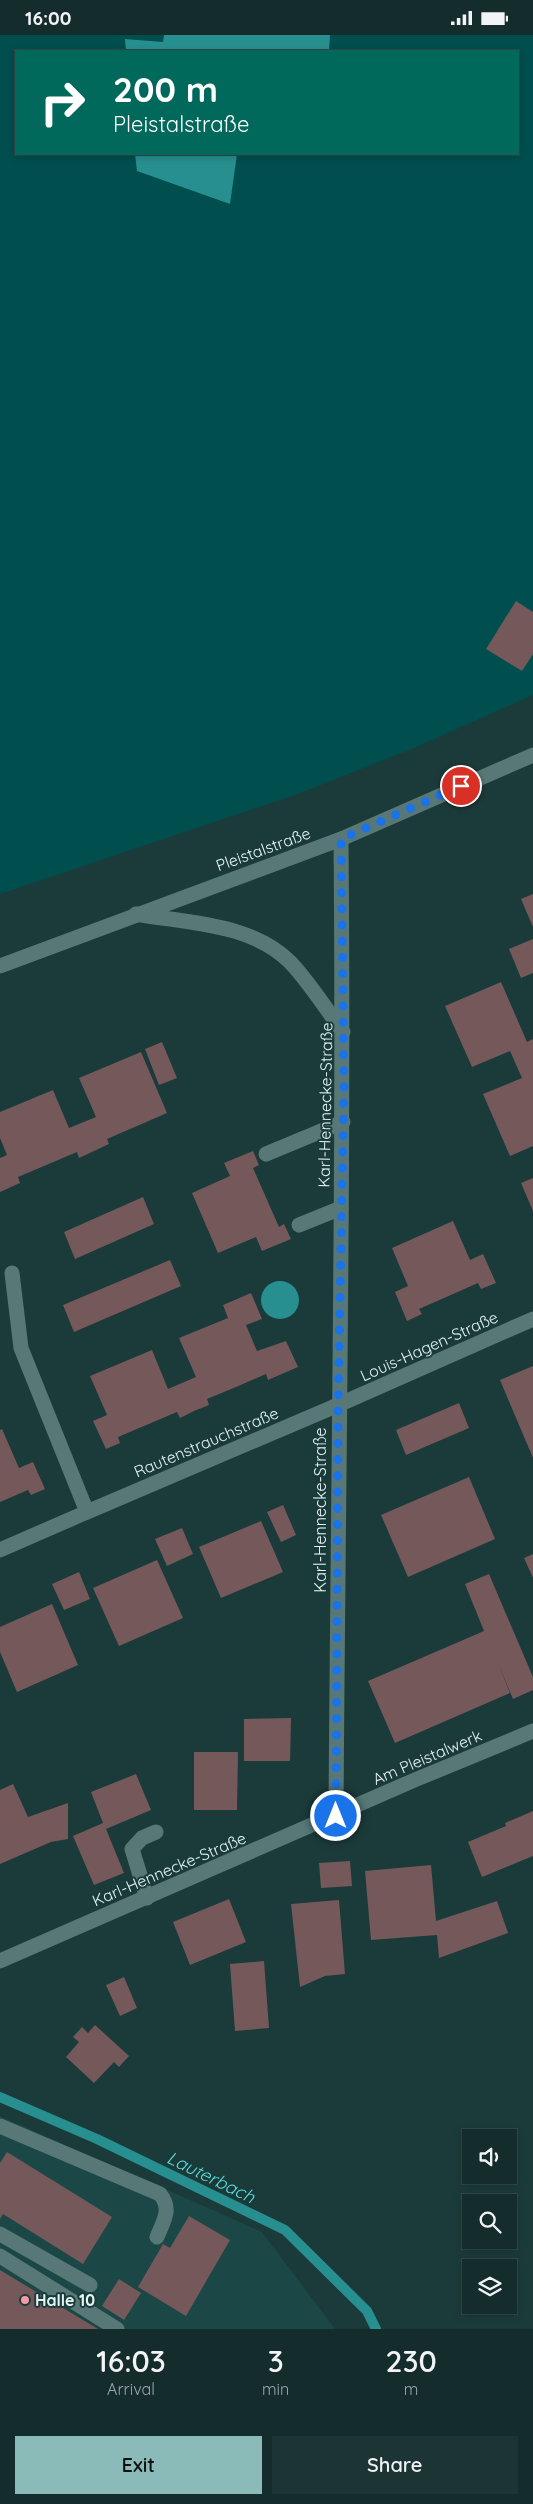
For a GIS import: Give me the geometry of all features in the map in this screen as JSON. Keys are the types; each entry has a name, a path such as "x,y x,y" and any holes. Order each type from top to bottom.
{"street":[{"name":"Pleistalstraße","path":"0,966 135,914 341,839 533,755"},
{"name":"Karl-Hennecke-Straße","path":"0,1961 336,1816 338,1405 343,1032 341,839"},
{"path":"135,914 235,931 262,941 290,962 343,1032"},
{"path":"266,1154 342,1122"},
{"path":"300,1225 341,1208"},
{"path":"12,1273 21,1348 88,1512"},
{"name":"Louis-Hagen-Straße","path":"338,1405 533,1319"},
{"name":"Rautenstrauchstraße","path":"0,1550 338,1405"},
{"name":"Am Pleistalwerk","path":"336,1816 417,1779 533,1731"},
{"path":"147,1898 132,1849 142,1838 156,1833"},
{"path":"0,2126 160,2194 166,2202 167,2212 157,2237"},
{"path":"0,2234 90,2285"},
{"path":"0,2256 117,2329"}],"shaded area":[{"path":"0,35 533,35 533,695 414,748 298,794 0,894"},
{"path":"164,35 330,35 329,50 126,50 125,39 163,42"},
{"path":"135,155 237,155 230,204 137,171"},
{"path":"280,1281 293,1287 299,1300 293,1313 280,1319 267,1313 261,1300 267,1287"},
{"path":"0,2116 262,2232 335,2329 0,2329"}],"building":[{"path":"516,601 533,612 533,654 522,671 486,649"},
{"path":"533,894 533,927 521,899"},
{"path":"533,939 533,973 521,978 509,949"},
{"path":"501,982 527,1042 533,1039 533,1146 510,1156 483,1094 522,1078 510,1051 472,1067 445,1006"},
{"path":"162,1042 177,1078 159,1085 145,1049"},
{"path":"141,1052 167,1113 107,1139 109,1144 79,1158 77,1152 18,1177 20,1183 0,1192 0,1158 7,1155 0,1138 0,1112 53,1090 69,1128 96,1117 79,1078"},
{"path":"253,1151 259,1165 253,1168 279,1227 284,1224 291,1239 262,1251 256,1237 218,1253 192,1193 230,1176 224,1163"},
{"path":"533,1178 533,1211 521,1183"},
{"path":"143,1197 154,1224 75,1259 64,1232"},
{"path":"453,1221 470,1260 483,1254 496,1283 481,1289 478,1283 419,1309 422,1314 407,1321 395,1292 408,1286 392,1248"},
{"path":"170,1260 181,1286 74,1332 63,1305"},
{"path":"251,1293 262,1319 246,1325 257,1351 286,1341 298,1367 268,1380 266,1374 207,1399 209,1405 180,1418 177,1412 118,1437 120,1443 106,1449 93,1421 107,1415 90,1376 152,1350 168,1389 196,1377 179,1338 228,1318 223,1305"},
{"path":"533,1366 533,1458 500,1380"},
{"path":"459,1403 469,1428 406,1455 396,1430"},
{"path":"2,1429 19,1468 33,1462 45,1489 31,1495 28,1490 0,1502 0,1430"},
{"path":"469,1477 495,1539 408,1577 381,1515"},
{"path":"283,1505 296,1535 281,1542 267,1512"},
{"path":"261,1521 283,1572 221,1598 199,1547"},
{"path":"182,1528 193,1554 167,1566 155,1539"},
{"path":"533,1554 533,1578 524,1558"},
{"path":"157,1560 183,1618 119,1646 93,1588"},
{"path":"79,1572 90,1599 64,1610 52,1584"},
{"path":"489,1574 533,1677 533,1690 513,1699 498,1663 510,1693 395,1743 368,1681 484,1631 465,1584"},
{"path":"52,1604 78,1665 17,1692 0,1652 0,1627"},
{"path":"291,1718 290,1761 244,1761 244,1719"},
{"path":"194,1752 238,1752 237,1810 194,1810"},
{"path":"136,1774 151,1810 106,1829 124,1873 94,1885 73,1836 103,1823 91,1792"},
{"path":"13,1784 28,1817 68,1803 68,1839 51,1842 0,1864 0,1790"},
{"path":"533,1811 533,1856 482,1877 468,1842 506,1826 505,1823"},
{"path":"350,1861 352,1886 321,1888 319,1863"},
{"path":"431,1865 436,1921 497,1901 508,1933 439,1958 437,1935 371,1940 365,1871"},
{"path":"229,1899 246,1942 190,1965 173,1922"},
{"path":"339,1900 345,1974 325,1976 300,1987 291,1904"},
{"path":"264,1961 269,2028 235,2031 230,1964"},
{"path":"124,1977 137,2008 120,2016 106,1985"},
{"path":"95,2025 129,2056 119,2067 114,2062 94,2083 66,2057 79,2042 73,2037 82,2027 88,2033"},
{"path":"7,2152 112,2217 83,2264 3,2214 0,2219 0,2163"},
{"path":"189,2216 230,2240 186,2316 138,2287 163,2244 170,2248"},
{"name":"Halle 10","path":"0,2270 98,2329 0,2329"},
{"path":"119,2279 141,2293 124,2320 102,2306"}],"waterway":[{"name":"Lauterbach","path":"0,2097 97,2139 285,2230 367,2311 376,2329"}],"place":[{"name":"Halle 10","path":"25,2300"}],"route":[{"path":"336,1816 338,1405 344,1086 341,839 461,786"}]}
